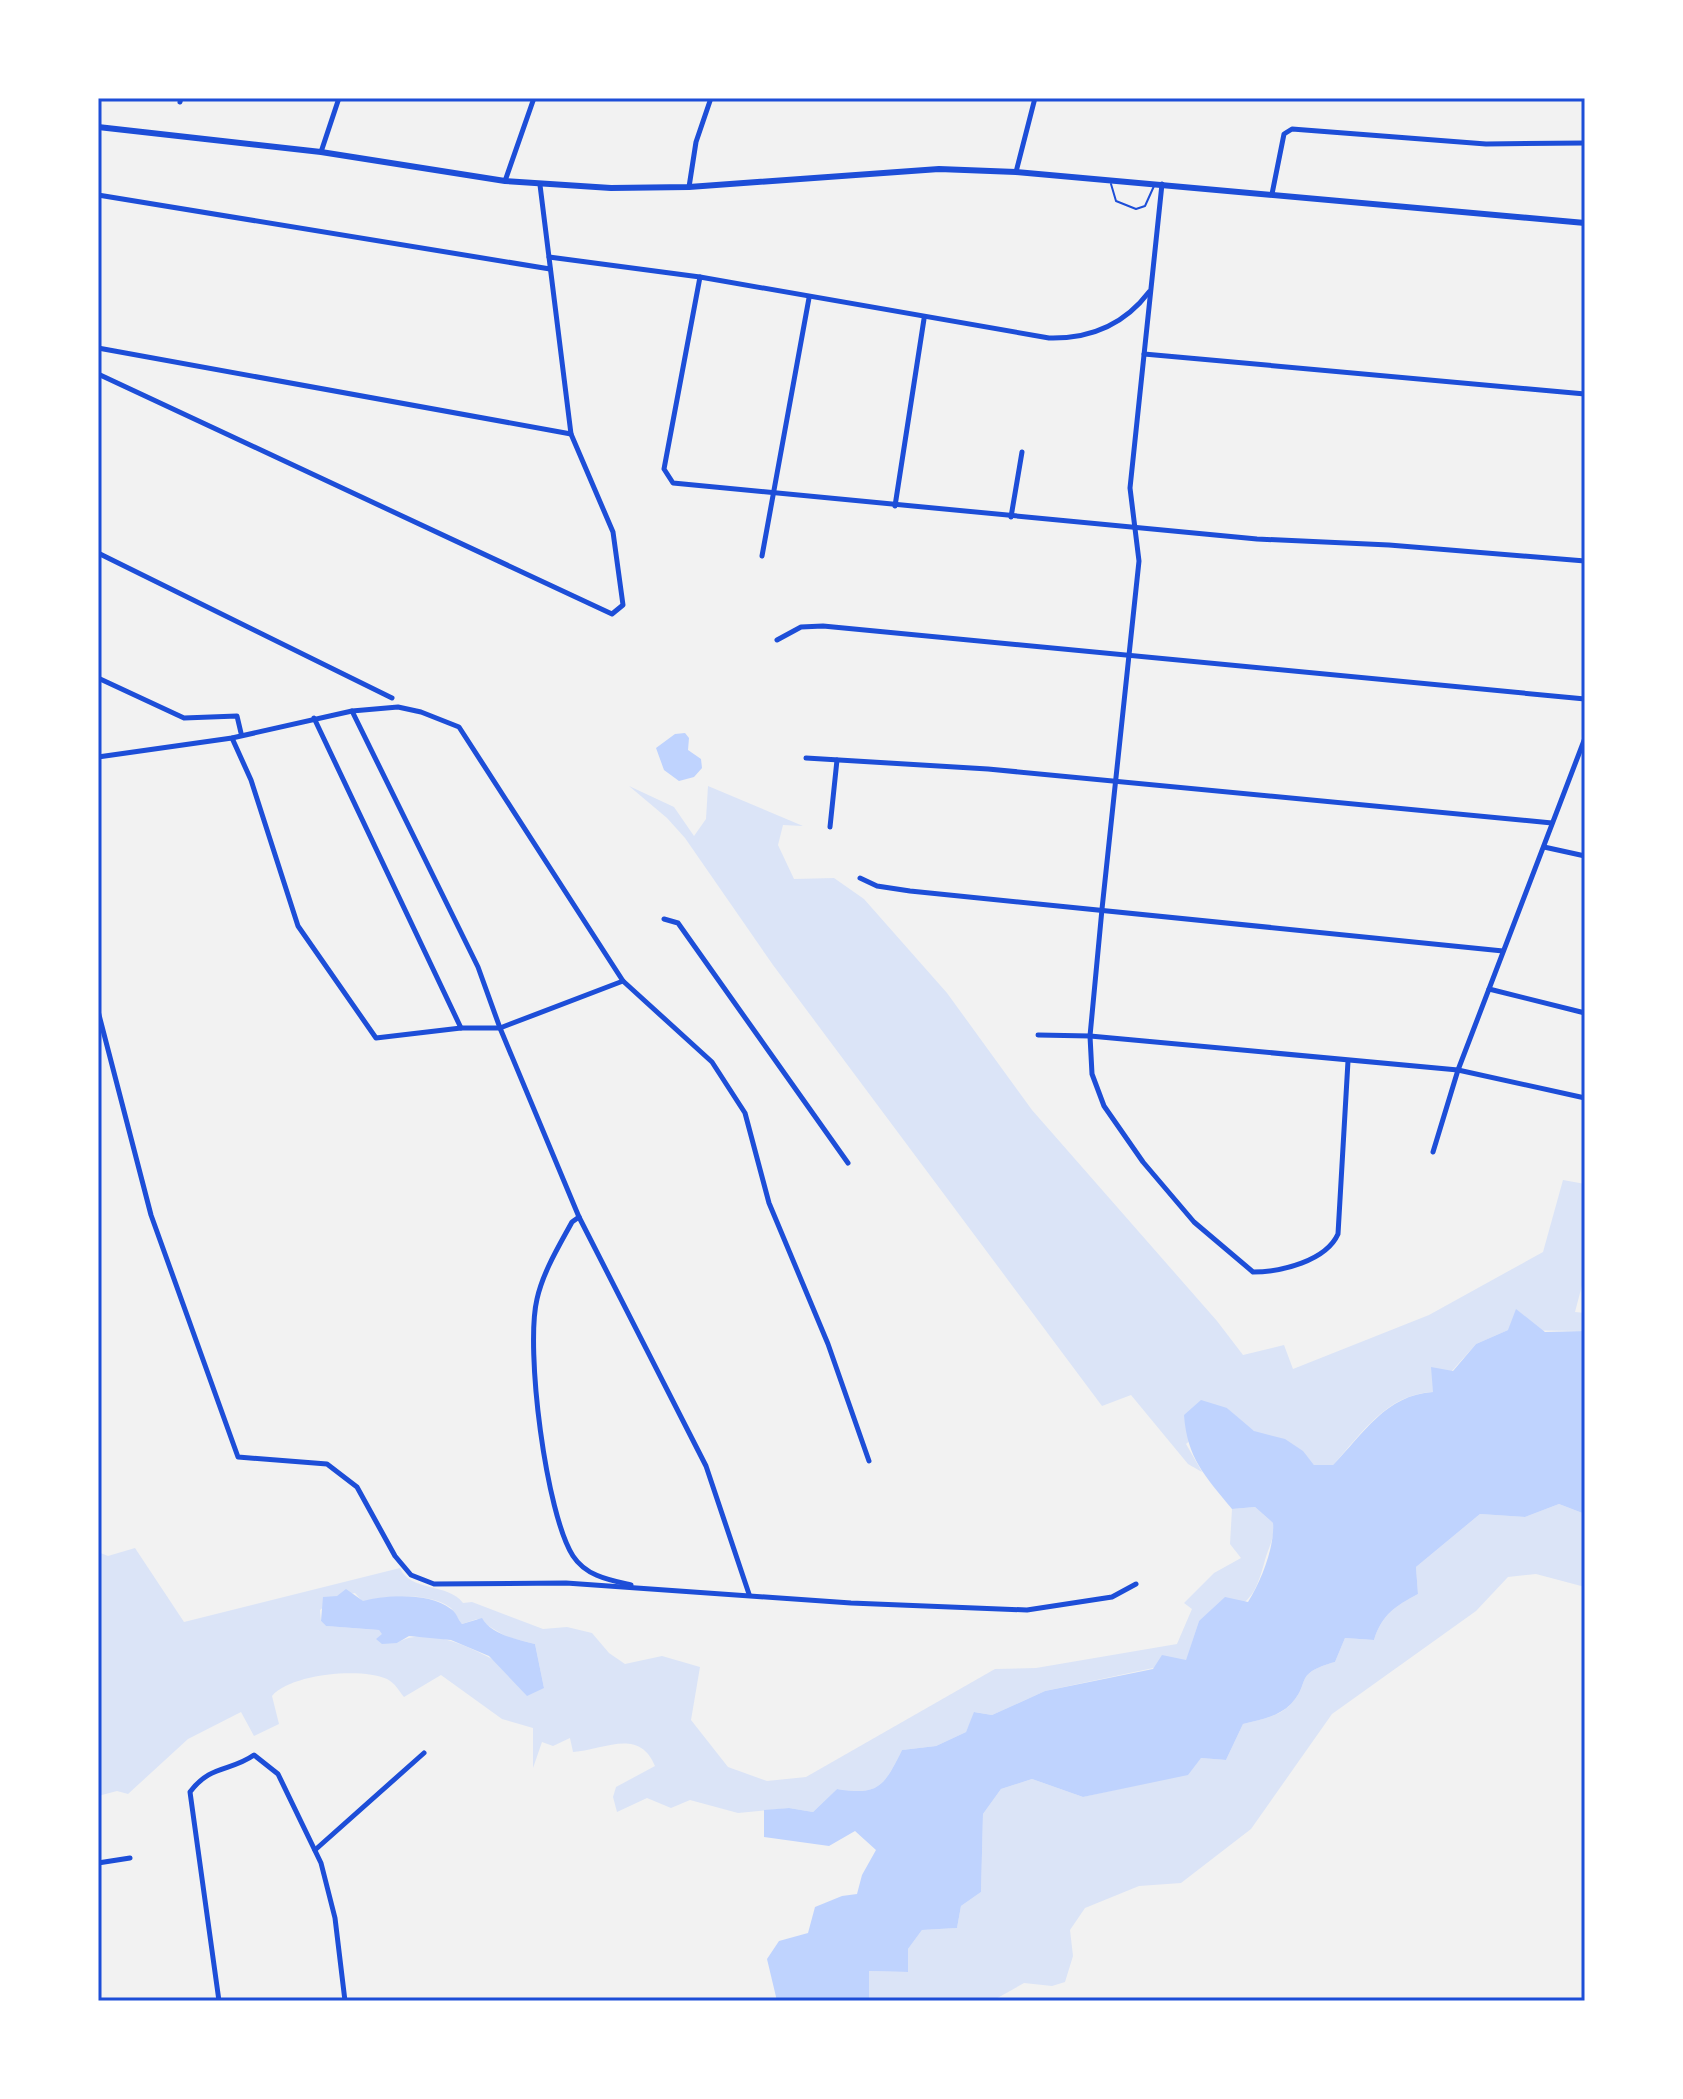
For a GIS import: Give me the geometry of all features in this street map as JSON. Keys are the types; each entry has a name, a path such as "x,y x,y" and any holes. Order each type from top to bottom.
{"street":[{"path":"321,152 339,98"},
{"path":"505,181 534,98"},
{"path":"689,187 696,142 711,98"},
{"path":"1016,172 1035,98"},
{"path":"98,127 321,152 540,185 689,187 939,169 1112,179 1585,223"},
{"path":"1272,194 1284,134 1292,129 1486,144 1585,143"},
{"path":"1158,184 1130,488 1139,561 1090,1036 1092,1074 1104,1106 1182,1209 1253,1272 1270,1272 1323,1254 1333,1245 1338,1234 1348,1061"},
{"path":"98,374 612,614 623,605 613,532 571,434 540,185"},
{"path":"98,195 550,269"},
{"path":"549,257 700,277 924,319 1049,338 1072,339 1124,319 1149,292"},
{"path":"700,277 666,476 673,483 1257,539 1389,545 1585,561"},
{"path":"762,556 810,297"},
{"path":"895,506 924,319"},
{"path":"98,348 571,434"},
{"path":"1144,354 1585,394"},
{"path":"1011,517 1022,452"},
{"path":"98,553 392,698"},
{"path":"777,640 801,627 823,626 1585,699"},
{"path":"98,678 184,718 237,716 241,733"},
{"path":"98,757 232,738 241,733 352,711 398,707 421,712 459,727 623,981 668,1026 712,1062 745,1113 769,1203 828,1344 869,1461"},
{"path":"352,711 478,967 500,1028 579,1217 706,1466 749,1594"},
{"path":"314,718 461,1028"},
{"path":"232,738 251,780 298,926 376,1038 461,1028 500,1028 623,981"},
{"path":"1433,1152 1458,1070 1585,738"},
{"path":"806,758 1116,781 1552,823"},
{"path":"830,827 837,760"},
{"path":"1544,847 1585,856"},
{"path":"860,878 877,886 910,891 1503,951"},
{"path":"664,919 678,923 848,1163"},
{"path":"1489,989 1585,1013"},
{"path":"98,1011 151,1215 238,1457 327,1464 357,1487 395,1556 411,1575 434,1584 467,1586 566,1583 851,1603 1027,1610 1112,1597 1136,1584"},
{"path":"1038,1035 1090,1036 1458,1070 1585,1098"},
{"path":"579,1217 572,1222 536,1300 534,1370 541,1444 572,1554 589,1572 658,1591"},
{"path":"315,1850 424,1753"},
{"path":"219,2001 190,1792 214,1769 242,1764 254,1755 278,1774 315,1850 335,1918 345,2001"},
{"path":"98,1863 130,1858"}],"lane":[{"path":"1112,179 1116,201 1136,209 1145,206 1158,184"}],"shaded area":[{"path":"629,786 674,807 694,836 706,819 708,786 803,826 783,825 778,845 794,879 834,878 864,899 947,993 1032,1110 1217,1321 1243,1355 1284,1345 1293,1369 1429,1315 1543,1252 1563,1180 1585,1184 1585,1274 1575,1312 1585,1313 1585,1331 1508,1330 1476,1344 1433,1392 1417,1394 1389,1408 1365,1428 1333,1465 1314,1465 1297,1448 1252,1430 1227,1408 1186,1444 1202,1472 1188,1464 1131,1395 1102,1406 773,965 685,838 667,818"},
{"path":"1559,1504 1585,1514 1585,1587 1536,1574 1508,1577 1476,1611 1332,1714 1251,1829 1181,1883 1139,1886 1085,1908 1070,1930 1073,1956 1065,1982 1052,1986 1024,1983 992,2001 869,2001 869,1971 907,1972 908,1949 922,1930 957,1928 961,1906 981,1892 983,1814 1001,1789 1032,1779 1083,1797 1154,1781 1201,1758 1226,1760 1243,1724 1286,1708 1297,1696 1308,1675 1335,1662 1345,1638 1374,1640 1391,1612 1418,1594 1416,1567 1480,1514 1525,1517"},
{"path":"1255,1507 1273,1523 1271,1542 1256,1588 1236,1607 1199,1621 1186,1661 1045,1691 992,1715 975,1712 966,1732 936,1746 902,1750 885,1780 878,1786 862,1791 837,1789 813,1812 789,1808 738,1813 690,1800 671,1808 647,1798 617,1812 613,1797 616,1787 655,1766 640,1747 620,1744 573,1752 570,1738 553,1746 542,1742 533,1768 533,1728 502,1719 441,1675 404,1697 390,1681 375,1675 344,1673 294,1682 272,1696 279,1724 254,1736 241,1712 188,1739 128,1794 117,1791 98,1796 98,1552 108,1556 135,1548 184,1622 400,1568 412,1581 449,1592 463,1603 472,1602 543,1629 567,1627 592,1633 609,1653 625,1664 662,1656 700,1667 691,1720 728,1767 767,1781 806,1777 995,1669 1036,1668 1177,1644 1192,1609 1184,1603 1214,1573 1241,1558 1230,1544 1232,1509","holes":["355,1593 363,1602 395,1597 432,1599 451,1608 462,1624 477,1619 507,1637 535,1644 544,1688 452,1641 414,1637 397,1643 379,1630 326,1626 321,1621 320,1610 337,1596"]}],"water":[{"path":"685,733 689,738 688,750 701,759 702,768 694,777 679,781 664,770 656,748 675,734"},
{"path":"1516,1309 1545,1332 1585,1331 1585,1514 1559,1504 1525,1517 1480,1514 1416,1567 1418,1594 1391,1612 1374,1640 1345,1638 1335,1662 1308,1675 1291,1704 1268,1717 1243,1724 1226,1760 1201,1758 1188,1775 1083,1797 1032,1779 1001,1789 983,1814 981,1892 961,1906 957,1928 922,1930 908,1949 908,1972 869,1971 869,2001 777,2001 767,1959 779,1941 808,1933 815,1907 842,1896 857,1894 862,1875 876,1850 855,1831 829,1846 764,1837 764,1810 789,1808 813,1812 837,1789 862,1791 878,1786 885,1780 902,1750 936,1746 966,1732 974,1712 992,1715 1045,1691 1153,1669 1162,1655 1186,1660 1199,1621 1225,1597 1248,1602 1266,1564 1273,1523 1255,1507 1232,1509 1222,1497 1193,1455 1184,1415 1201,1400 1227,1408 1254,1431 1285,1439 1303,1451 1314,1465 1333,1465 1389,1408 1402,1400 1433,1392 1431,1367 1453,1371 1476,1344 1508,1330"},
{"path":"346,1589 363,1601 396,1596 431,1600 453,1611 462,1624 482,1618 498,1632 535,1644 544,1688 527,1696 489,1656 451,1640 409,1636 397,1643 382,1644 376,1639 382,1634 379,1630 326,1626 321,1621 323,1597 337,1596"}]}
